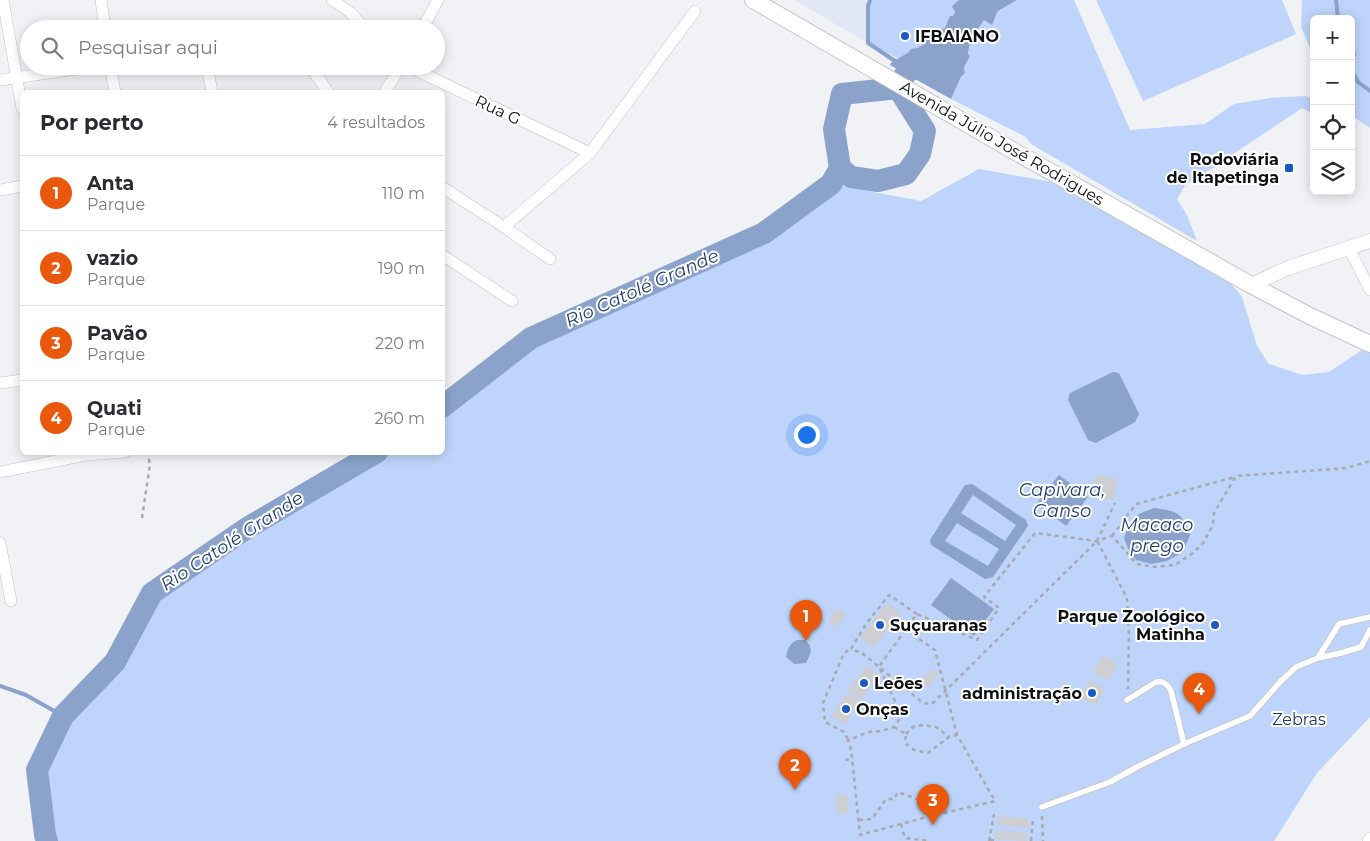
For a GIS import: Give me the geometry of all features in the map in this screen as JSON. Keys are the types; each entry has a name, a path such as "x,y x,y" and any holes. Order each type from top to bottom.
{"main road":[{"name":"Avenida Júlio José Rodrigues","path":"753,0 854,60 1251,285 1310,316 1367,341"}],"street":[{"path":"3,0 20,96"},
{"path":"101,0 104,20"},
{"path":"332,0 350,12 357,20"},
{"path":"427,20 438,0"},
{"path":"504,226 590,153 695,11"},
{"path":"0,80 31,75"},
{"path":"112,75 115,90"},
{"path":"209,75 212,90"},
{"path":"316,75 327,90"},
{"path":"386,90 395,75"},
{"name":"Rua G","path":"426,75 590,153"},
{"path":"0,190 20,186"},
{"path":"445,189 550,258"},
{"path":"1251,285 1288,268 1370,241"},
{"path":"1349,248 1370,290"},
{"path":"445,257 512,301"},
{"path":"0,383 20,380"},
{"path":"0,472 81,455"},
{"path":"0,543 11,601"}],"lane":[{"path":"1318,658 1339,624 1370,617"},
{"path":"1042,810 1110,782 1184,744 1250,716 1296,667 1318,658 1361,647 1370,630"},
{"path":"1127,700 1156,682 1166,683 1171,691 1184,744"}],"path":[{"path":"142,518 150,464 148,455"},
{"path":"906,630 935,650 956,735 995,801 860,835 852,759 848,740 844,732 825,722 823,703 844,653 851,649 866,624 889,595 917,614 977,640 999,608 984,596 1035,532 1097,541 1112,536 1136,504 1236,476 1347,468 1370,461"},
{"path":"1112,536 1136,564 1154,567 1175,566 1203,543 1213,525 1214,513 1236,476"},
{"path":"851,649 862,653 923,703 932,704 1097,541 1115,503"},
{"path":"1097,541 1127,598 1129,634 1127,700"},
{"path":"879,667 917,614"},
{"path":"848,740 869,732 881,732 894,727 902,716 879,667"},
{"path":"949,737 936,727 923,725 913,727 906,734 905,743 914,750 928,752 949,737 956,735"},
{"path":"894,727 906,734"},
{"path":"845,760 852,759"},
{"path":"858,820 872,819 886,799 894,799 898,792 920,800 927,817"},
{"path":"1042,810 1042,841"},
{"path":"994,814 989,840 998,841"},
{"path":"1031,841 1033,818"},
{"path":"901,824 905,838 930,841"}],"shaded area":[{"name":"IFBAIANO","path":"794,0 1008,0 918,69 868,43"}],"green space":[{"name":"IFBAIANO","path":"871,0 969,0 963,28 905,62 868,43 868,8"},
{"path":"1017,0 1074,0 1130,130 1205,124 1234,104 1270,98 1306,96 1310,98 1310,112 1302,108 1186,184 1177,199 1187,215 1197,241 1031,144 1026,137 951,99 961,77 965,73 964,67 970,56 968,55 970,43 976,37 975,33 984,20 996,18 998,11"},
{"path":"1096,0 1282,0 1296,34 1143,101"},
{"path":"1302,0 1370,0 1370,128 1355,118 1355,15 1310,15 1310,48 1301,27"},
{"name":"Zebras","path":"979,169 1069,185 1219,269 1242,297 1257,346 1269,364 1302,375 1329,372 1368,346 1370,347 1370,717 1317,773 1274,841 47,841 37,770 63,716 115,662 152,593 247,528 374,455 445,455 445,405 531,338 764,233 831,184 921,201"}],"water":[{"path":"959,0 1017,0 998,11 992,25 984,20 975,33 977,37 970,43 968,54 970,56 964,67 965,73 961,77 951,99 890,65 911,49 925,44 924,40 945,28 950,16 953,16 955,12 952,6"},
{"path":"1113,372 1119,373 1139,414 1135,422 1096,443 1088,440 1068,400 1070,393"},
{"name":"Capivara, Ganso","path":"1059,475 1088,497 1066,526 1036,504"},
{"path":"972,484 1026,520 1028,526 993,577 985,579 931,545 930,540 965,485","holes":["973,495 1016,525 1005,541 961,513","957,523 999,549 988,566 945,541"]},
{"name":"Macaco prego","path":"1154,508 1178,514 1190,535 1183,552 1167,561 1152,564 1136,560 1129,551 1124,538 1129,525 1139,514"},
{"path":"951,578 994,609 974,636 931,605"},
{"path":"797,640 805,640 811,648 806,663 794,664 786,657 789,647"}],"building":[{"path":"1095,475 1117,478 1114,500 1092,497"},
{"name":"Suçuaranas","path":"887,603 900,613 874,647 860,637"},
{"path":"837,608 846,614 837,627 828,621"},
{"path":"1103,655 1118,664 1108,681 1093,672"},
{"name":"Leões","path":"867,665 879,675 861,700 848,690"},
{"path":"930,669 938,675 929,687 921,681"},
{"name":"administração","path":"1090,680 1105,689 1095,706 1080,697"},
{"name":"Onças","path":"848,692 860,701 844,725 831,716"},
{"path":"848,794 848,814 837,814 836,795"},
{"path":"998,816 1029,819 1028,828 997,825"},
{"path":"996,830 1028,833 1027,841 995,839"}],"waterway":[{"path":"870,0 868,6 868,43 898,63"},
{"path":"1336,0 1338,15"},
{"name":"Rio Catolé Grande","path":"445,405 531,338 764,233 831,184 840,168 834,129 842,94 898,88 908,69 918,69 929,59"},
{"path":"1355,76 1358,82 1370,91"},
{"name":"Rio Catolé Grande","path":"840,168 851,177 878,181 906,174 920,154 925,131 898,88"},
{"name":"Rio Catolé Grande","path":"47,841 37,770 63,716 115,662 152,593 247,528 372,455"},
{"path":"0,686 26,695 63,716"}],"place":[{"name":"IFBAIANO","path":"905,36"},
{"name":"Rodoviária de Itapetinga","path":"1289,168"},
{"name":"Suçuaranas","path":"880,625"},
{"name":"Parque Zoológico Matinha","path":"1215,625"},
{"name":"Anta","path":"806,641"},
{"name":"Leões","path":"864,683"},
{"name":"administração","path":"1092,693"},
{"name":"Onças","path":"846,709"},
{"name":"Quati","path":"1199,714"},
{"name":"vazio","path":"795,790"},
{"name":"Pavão","path":"933,825"}]}
